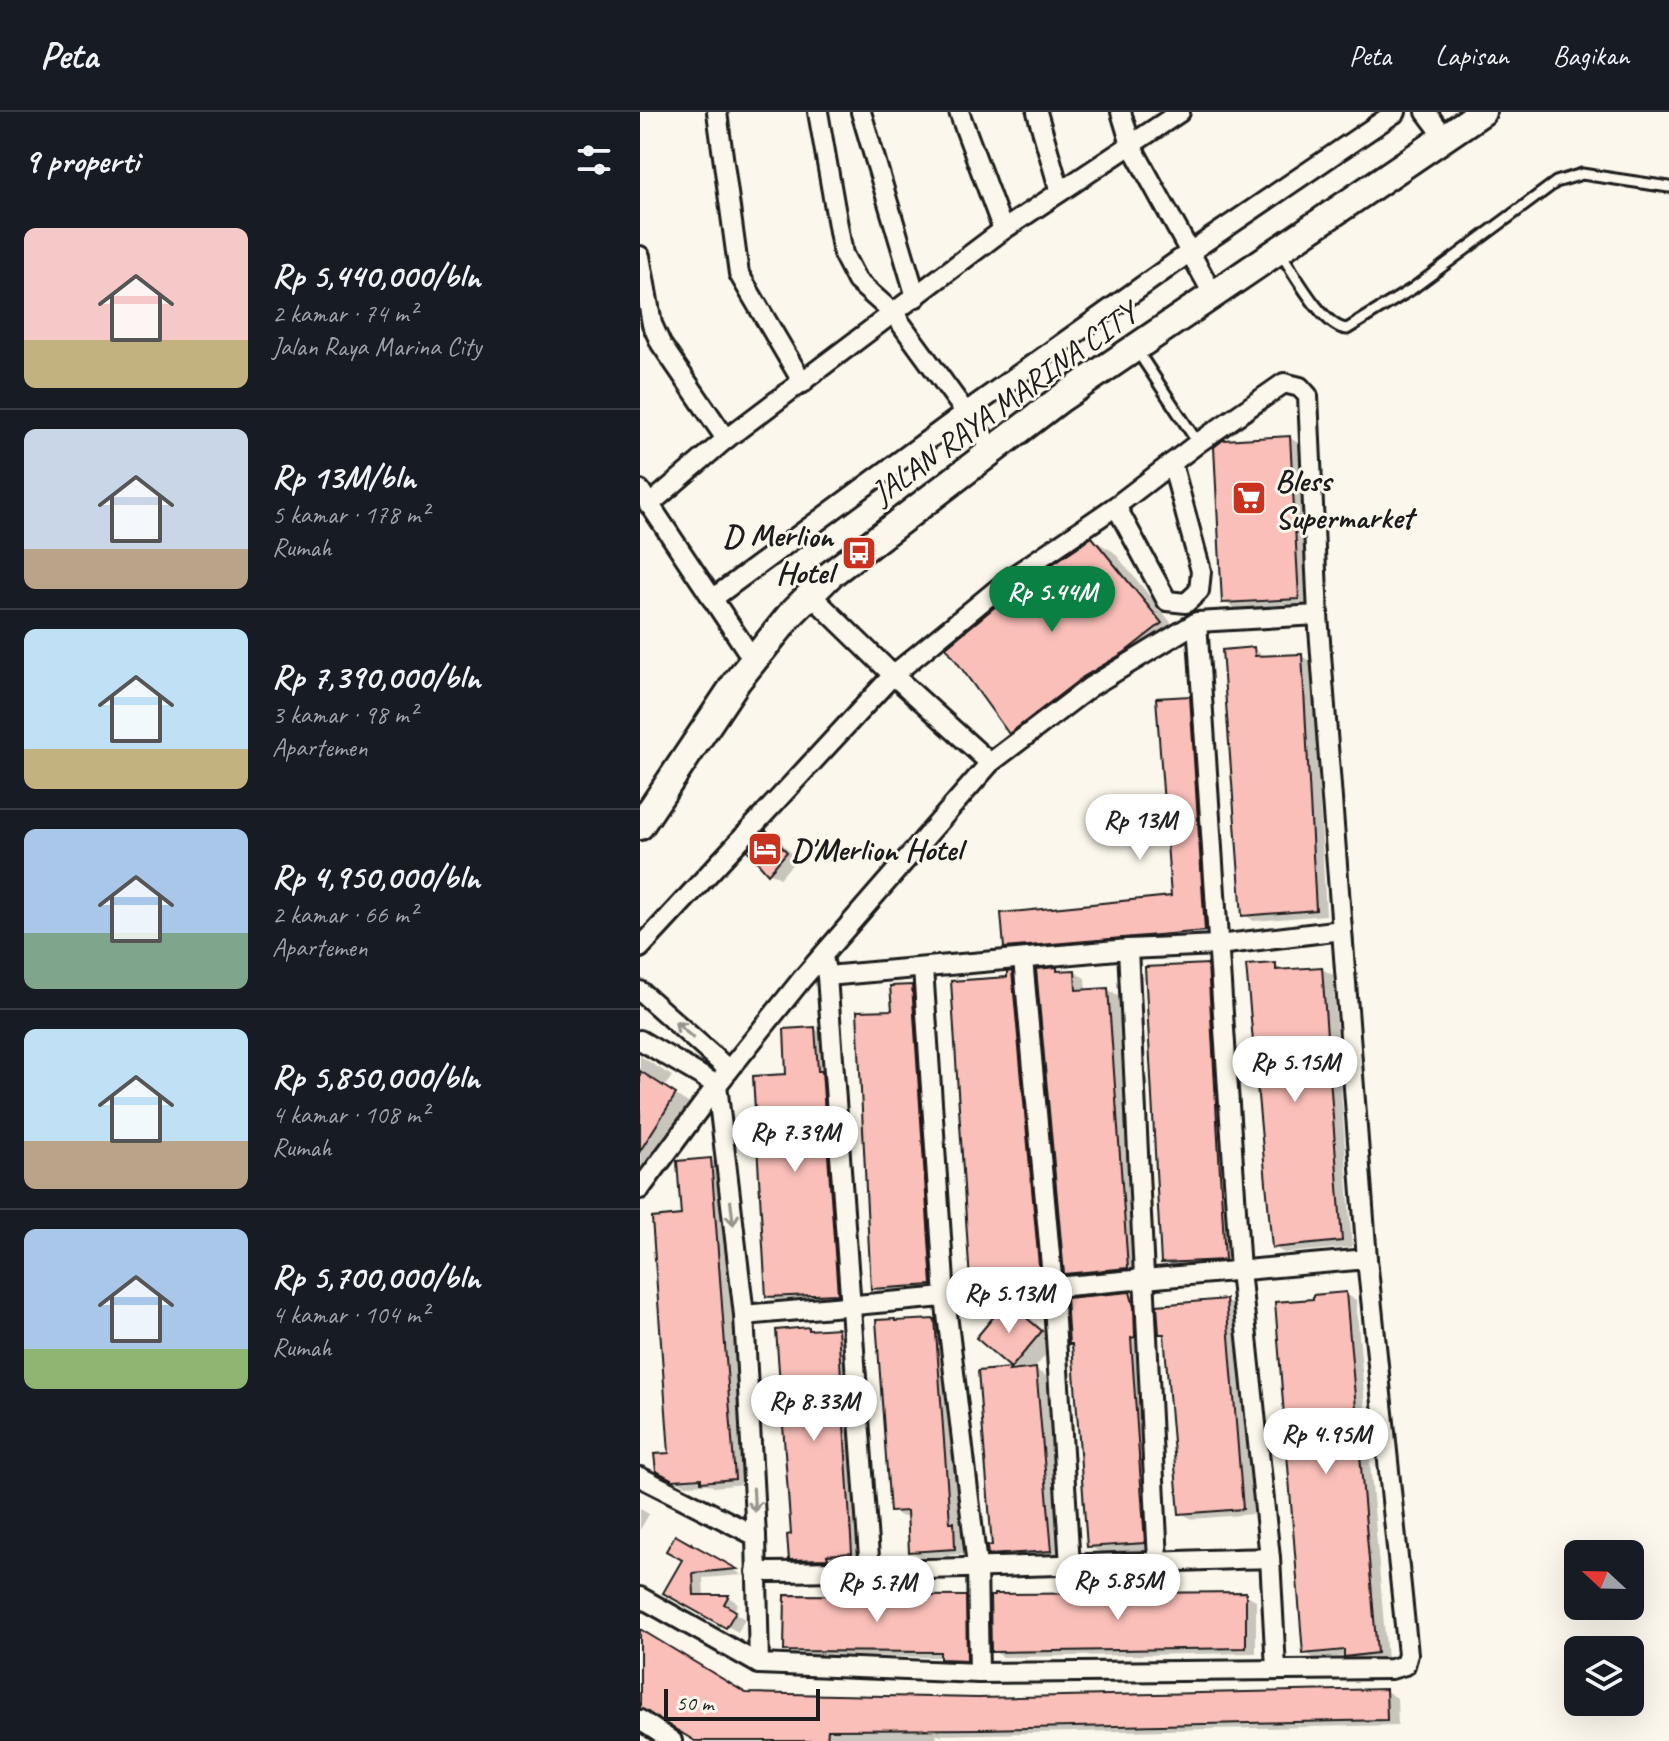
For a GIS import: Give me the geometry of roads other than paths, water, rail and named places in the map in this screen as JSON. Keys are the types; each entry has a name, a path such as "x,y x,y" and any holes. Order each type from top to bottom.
{"main road":[{"name":"JALAN RAYA MARINA CITY","path":"640,826 754,661 791,614 831,574 1060,399 1482,112"}],"street":[{"path":"717,112 739,274 803,383"},
{"path":"818,112 843,254 857,281 894,314 993,450"},
{"path":"861,112 916,297"},
{"path":"959,112 1003,230"},
{"path":"1037,112 1060,192"},
{"path":"1121,112 1131,145 1213,294"},
{"path":"754,661 644,497 803,383 1003,230 1180,112"},
{"path":"712,599 1190,252 1396,112"},
{"path":"1426,112 1444,136"},
{"path":"640,256 652,324 661,344 726,439"},
{"path":"640,948 893,675 1012,577 1116,506 1284,383 1300,387 1308,396 1318,615 1367,1259 1405,1665 1391,1669 979,1673 759,1664 640,1597"},
{"path":"1116,506 1167,601 1186,603 1199,591 1201,571 1172,463"},
{"path":"811,595 990,763"},
{"path":"640,1189 717,1085 802,979 825,966 990,763 1090,687 1197,622 1318,615"},
{"path":"1197,622 1240,1270 1270,1558 1276,1669"},
{"path":"825,966 923,968 1128,949 1218,945 1342,930"},
{"path":"1128,949 1158,1561"},
{"path":"1023,959 1053,1288 1070,1566"},
{"path":"825,966 870,1571"},
{"path":"923,968 945,1297 977,1566 979,1673"},
{"path":"640,991 729,1070"},
{"path":"640,1040 717,1085"},
{"path":"717,1085 744,1315 756,1536 759,1664"},
{"path":"744,1315 1367,1259"},
{"path":"640,1477 756,1536"},
{"path":"756,1572 1070,1566 1270,1558"},
{"path":"640,1720 672,1741"}],"lane":[{"path":"1279,249 1314,303 1334,326 1347,329 1412,289 1556,182 1582,174 1669,187"},
{"path":"1135,347 1198,443"}],"place":[{"name":"Bless Supermarket","path":"1249,498"},
{"name":"D Merlion Hotel","path":"859,553"},
{"name":"D'Merlion Hotel","path":"765,849"}]}
